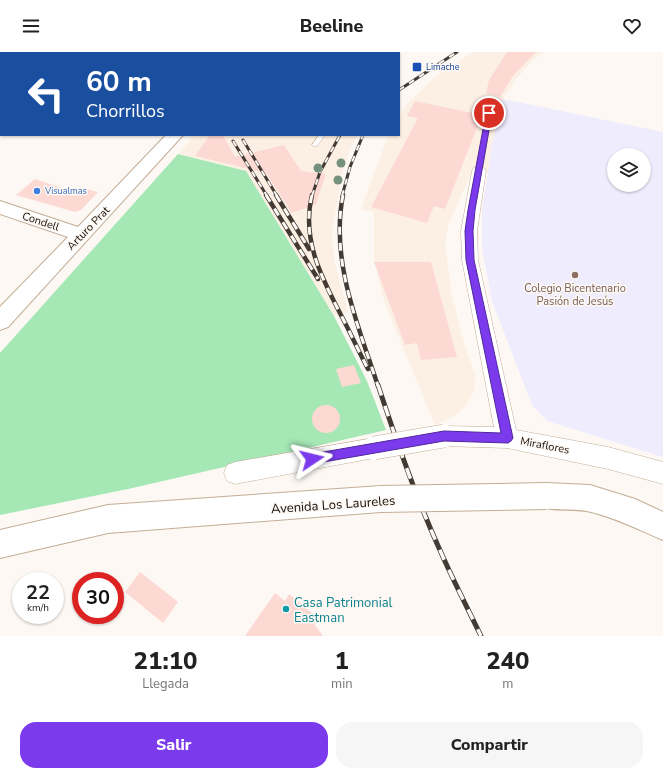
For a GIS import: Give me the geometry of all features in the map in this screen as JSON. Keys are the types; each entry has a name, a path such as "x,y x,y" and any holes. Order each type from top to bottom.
{"main road":[{"name":"Arturo Prat","path":"0,321 174,136"},
{"name":"Condell","path":"0,207 82,235"},
{"name":"Avenida Los Laureles","path":"0,544 108,519 381,499 546,496 590,498 635,513 663,526"}],"street":[{"path":"479,171 469,231 470,260 508,438"},
{"name":"Miraflores","path":"235,473 444,436 508,438 608,458 663,473"}],"lane":[{"path":"479,171 489,113"},
{"path":"315,145 321,136"}],"shaded area":[{"path":"473,52 543,52 534,59 517,78 503,99 488,173 472,171 448,226 445,244 452,296 464,343 475,375 474,391 464,408 451,418 435,425 384,301 374,258 374,212 361,209 388,136 400,136 400,115 408,103 434,78"},
{"name":"Colegio Bicentenario Pasión de Jesús","path":"503,99 663,132 663,457 547,421 532,405 492,301 482,249 482,209 493,139"},
{"path":"194,136 358,136 352,144 342,174 332,232 334,259 348,312 334,316 246,171 178,154"}],"green space":[{"path":"178,154 246,171 334,316 367,381 386,430 128,489 0,515 0,353"}],"building":[{"path":"507,52 536,52 513,76 500,97 486,93 489,80"},
{"path":"415,101 482,115 445,209 434,206 427,223 371,207 418,118 407,116"},
{"path":"209,136 224,136 235,157 284,145 301,171 326,174 316,204 292,213 266,173 195,156"},
{"path":"35,179 78,193 82,188 98,192 81,210 75,212 16,195"},
{"path":"374,262 431,262 457,357 421,360 417,343 405,345"},
{"path":"354,365 361,383 342,387 336,369"},
{"path":"326,405 332,406 336,409 339,413 339,425 336,429 332,432 326,433 320,432 316,429 313,425 312,419 313,413 316,409 320,406"},
{"path":"140,572 178,602 163,623 125,592"},
{"name":"Casa Patrimonial Eastman","path":"275,593 285,601 289,594 318,618 314,624 323,636 245,636"}],"railway":[{"path":"400,89 457,52"},
{"path":"312,196 320,172 339,136"},
{"path":"342,196 350,167 363,136"},
{"path":"243,140 277,196"},
{"path":"233,141 267,196"},
{"path":"266,195 318,279"},
{"path":"276,195 309,249"},
{"path":"312,195 309,212 309,228 315,258 327,288 368,369"},
{"path":"343,195 340,219 340,244 343,268 355,316 378,386"},
{"path":"378,385 399,447 430,528 481,636"}],"place":[{"name":"Limache","path":"417,67"},
{"name":"Visualmas","path":"37,191"},
{"name":"Colegio Bicentenario Pasión de Jesús","path":"575,275"},
{"name":"Casa Patrimonial Eastman","path":"286,609"}],"route":[{"path":"312,459 444,436 508,438 470,260 469,231 473,199 489,113"}]}
